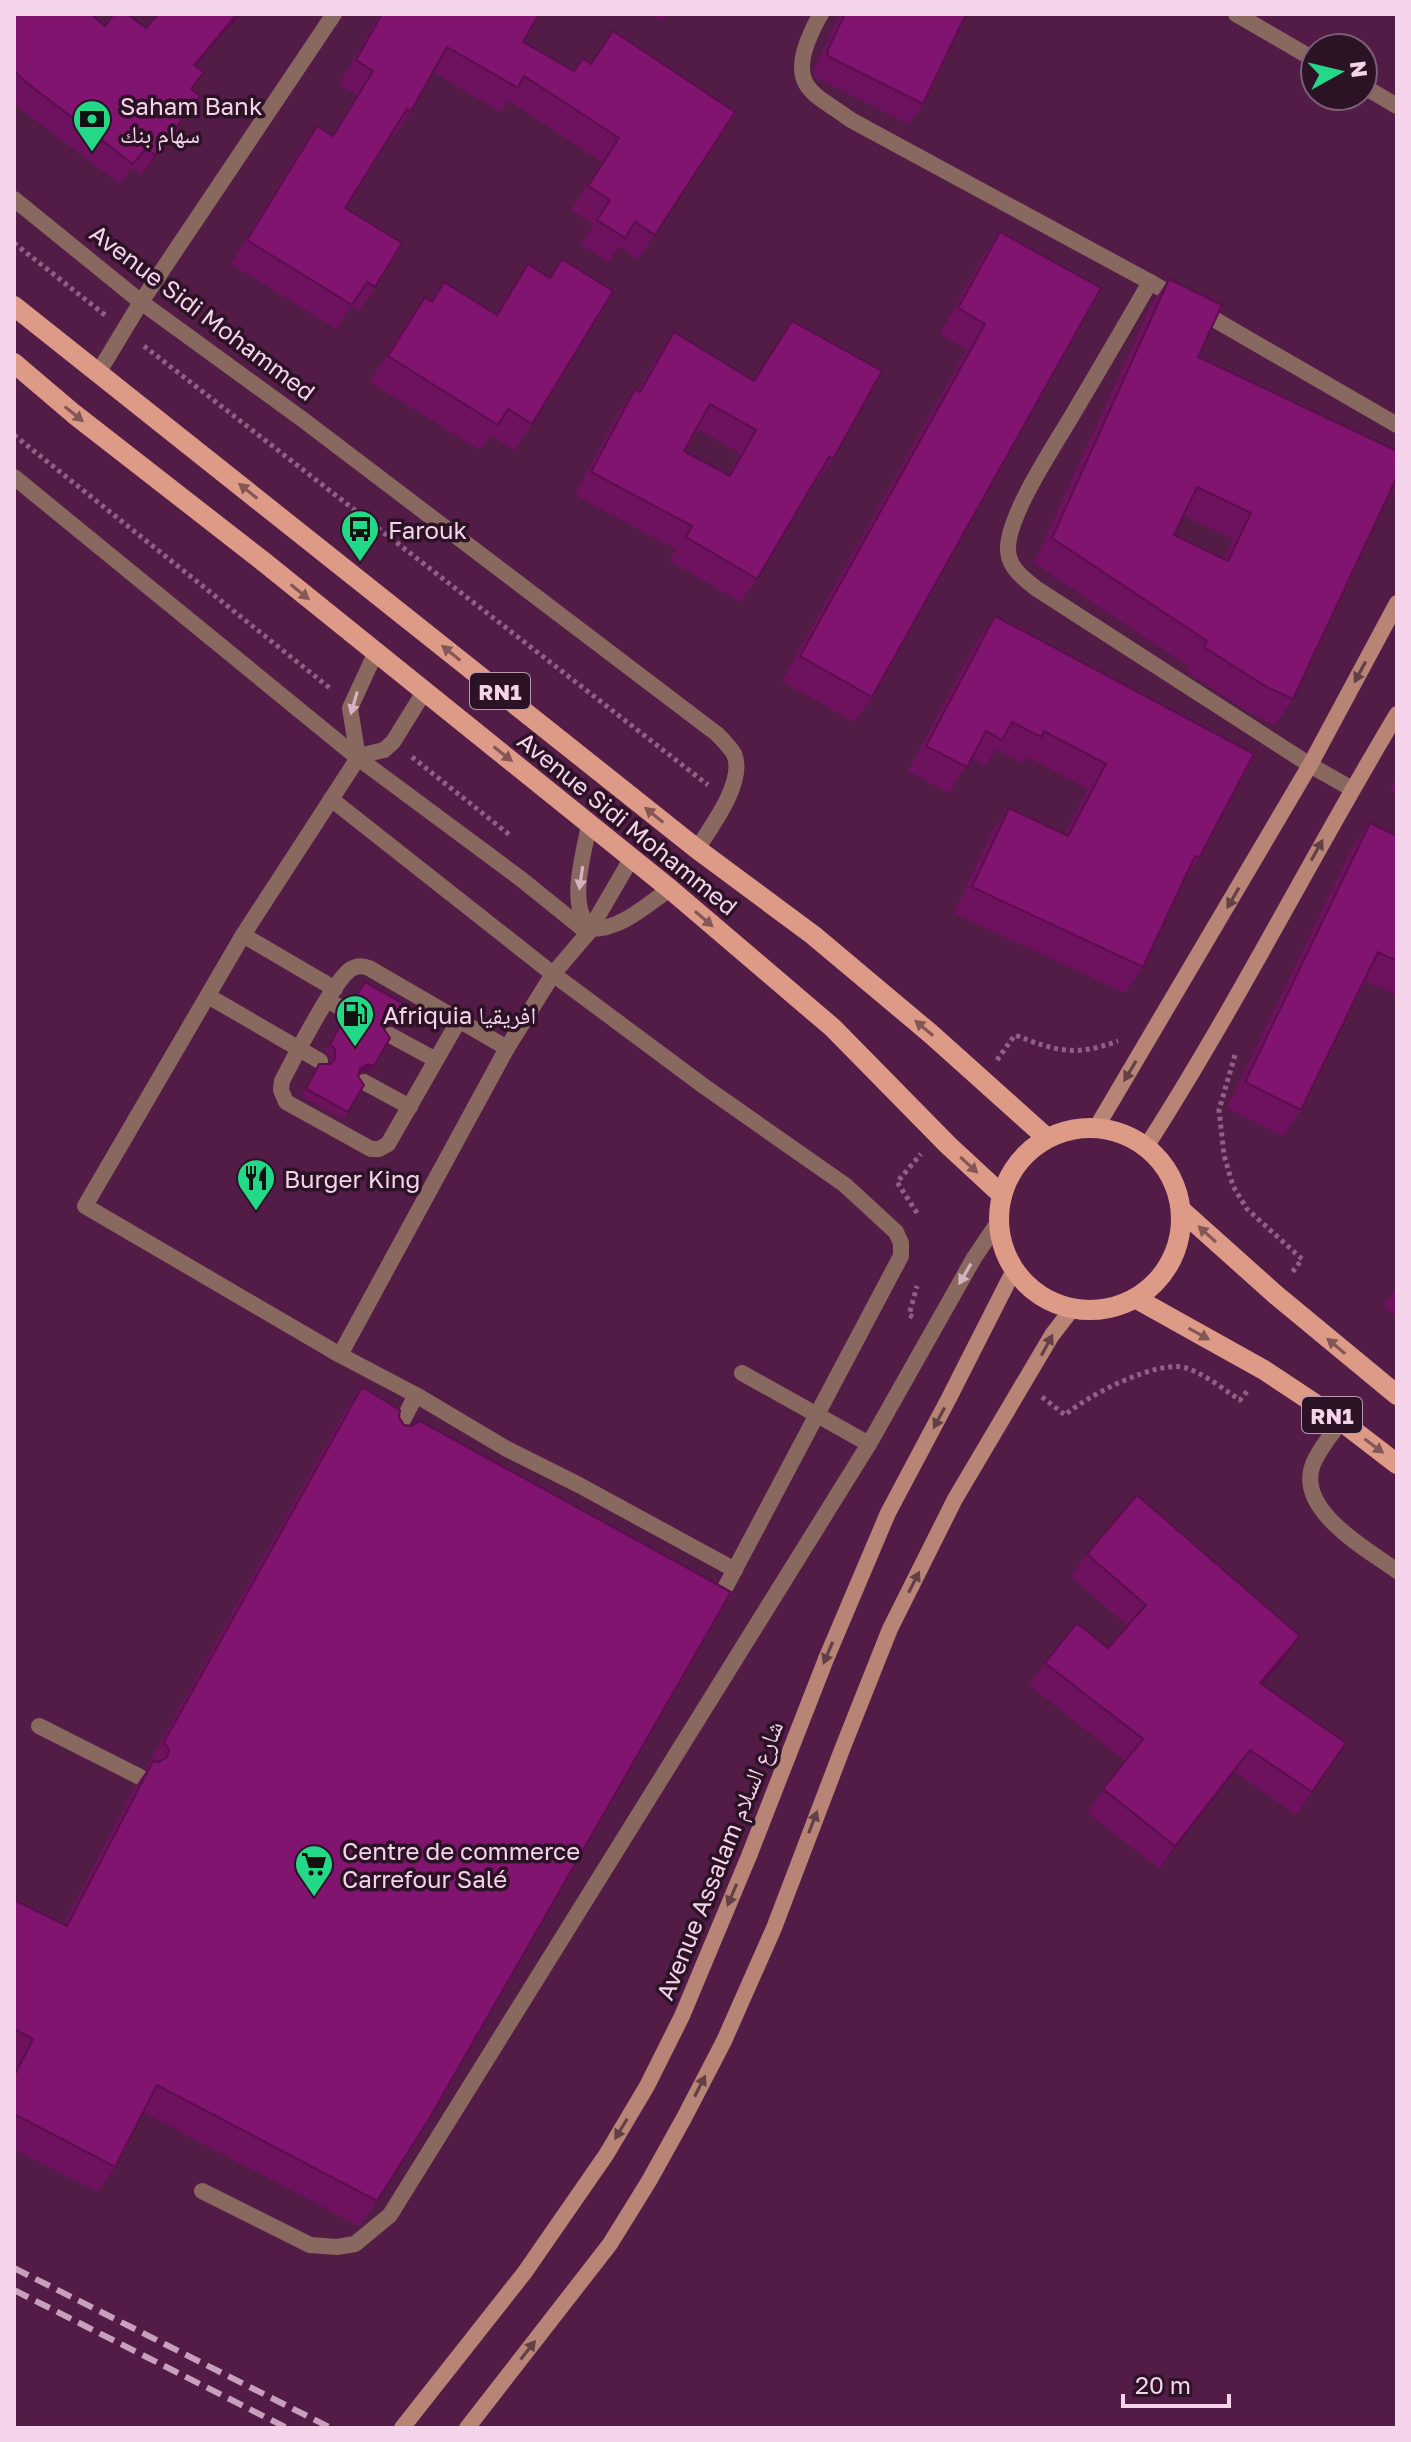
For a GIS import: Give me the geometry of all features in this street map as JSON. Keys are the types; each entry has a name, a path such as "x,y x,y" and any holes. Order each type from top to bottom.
{"main road":[{"name":"Avenue Sidi Mohammed","path":"14,306 697,849 813,935 1047,1138"},
{"name":"Avenue Sidi Mohammed","path":"14,363 670,889 833,1028 1002,1195"},
{"name":"RN1","path":"1096,1128 1122,1133 1146,1147 1161,1162 1172,1180 1181,1210 1180,1231 1171,1261 1159,1279 1135,1298 1100,1310 1072,1309 1052,1303 1035,1292 1014,1270 1002,1241 999,1221 1002,1195 1018,1162 1032,1148 1066,1130 1096,1128"},
{"name":"RN1","path":"1181,1210 1276,1295 1397,1395"},
{"name":"RN1","path":"1135,1298 1264,1370 1341,1421 1397,1464"}],"street":[{"path":"98,373 141,302 334,14"},
{"path":"821,14 801,59 801,72 807,88 851,120 1150,282 1397,425"},
{"path":"1236,14 1299,51"},
{"path":"1379,95 1397,106"},
{"name":"Avenue Sidi Mohammed","path":"14,199 141,302 302,419 717,734 735,756 736,766 727,800 697,849"},
{"path":"1150,282 1021,503 1008,555 1022,577 1037,589 1352,789"},
{"path":"14,477 358,757 589,931 623,922 670,889"},
{"path":"1096,1128 1310,765 1397,603"},
{"path":"358,757 351,727 351,704 375,654"},
{"path":"424,692 393,742 384,750 358,757 243,935 85,1206 507,1449 735,1570"},
{"path":"1146,1147 1182,1091 1397,714"},
{"path":"331,799 553,974 845,1185 896,1232 901,1243 901,1256 724,1590"},
{"path":"589,825 579,890 589,931"},
{"path":"340,1355 507,1048 553,974 589,931 631,859"},
{"path":"243,935 331,995 347,1012"},
{"path":"459,1020 388,1144 379,1149 371,1149 335,1131 286,1102 283,1096 282,1081 299,1049 331,995 349,970 359,965 369,968 459,1020 507,1048"},
{"path":"208,996 320,1061"},
{"path":"390,1035 436,1060"},
{"path":"364,1082 410,1107"},
{"path":"202,2191 310,2245 337,2247 355,2244 390,2215 869,1444 974,1258 999,1221"},
{"name":"Avenue Assalam شارع السلام","path":"402,2428 525,2272 606,2155 653,2074 682,2016 888,1513 1014,1270"},
{"path":"467,2428 610,2244 684,2118 724,2041 774,1928 890,1629 955,1499 1052,1335 1072,1309"},
{"path":"742,1373 869,1444"},
{"path":"392,1441 416,1395"},
{"path":"1341,1421 1313,1464 1311,1483 1318,1504 1332,1523 1397,1571"},
{"path":"39,1726 140,1777"}],"path":[{"path":"14,243 727,800"},
{"path":"14,435 351,704"},
{"path":"393,742 517,840"},
{"path":"983,1080 1015,1035 1055,1050 1070,1051 1089,1050 1127,1038"},
{"path":"1210,1041 1235,1055 1219,1110 1224,1155 1233,1186 1247,1209 1302,1259 1276,1295"},
{"path":"1025,1383 1065,1415 1116,1384 1161,1368 1182,1366 1240,1400 1264,1370"}],"building":[{"path":"14,14 91,14 105,26 114,14 127,14 146,28 158,14 237,14 194,65 204,72 191,89 200,96 155,155 146,148 133,164 14,71"},
{"path":"382,14 539,14 523,42 574,71 583,58 591,64 613,31 735,112 655,235 635,222 625,238 597,220 610,200 588,186 619,138 524,76 518,88 447,47 411,111 407,109 345,208 402,243 375,287 367,282 352,305 247,240 317,126 333,136 373,71 356,60"},
{"path":"845,14 966,14 923,104 829,57 827,51"},
{"path":"1000,232 1101,288 872,697 800,656 985,324 958,308"},
{"path":"562,259 613,291 532,424 508,409 498,425 388,356 425,297 432,302 444,282 497,315 528,264 550,278"},
{"path":"1169,279 1222,305 1198,357 1397,451 1397,477 1293,699 1265,686 1204,647 1207,641 1052,538","holes":["1197,487 1251,513 1228,561 1174,535"]},
{"path":"792,321 882,371 833,459 829,457 757,579 686,537 692,526 591,472 635,389 640,392 674,332 754,381","holes":["710,404 756,430 730,476 684,451"]},
{"path":"995,616 1254,754 1199,858 1195,856 1143,967 972,887 1009,808 1068,836 1106,764 1044,731 1041,737 1012,722 1002,740 986,731 967,767 926,746"},
{"path":"1370,823 1397,836 1397,961 1378,952 1301,1110 1245,1082"},
{"name":"Afriquia افريقيا","path":"365,982 407,1006 400,1019 394,1017 386,1022 384,1029 390,1038 374,1066 368,1064 360,1069 358,1076 364,1085 348,1112 306,1089 319,1064 330,1064 335,1059 335,1049 330,1044 346,1015 356,1015 361,1010 362,1001 357,995"},
{"name":"Centre de commerce Carrefour Salé","path":"362,1387 400,1410 399,1417 404,1425 411,1426 420,1421 731,1592 429,2119 377,2201 157,2085 115,2167 14,2114 14,2076 33,2039 14,2029 14,1900 67,1926 153,1761 159,1762 167,1757 169,1750 164,1742"},
{"path":"1137,1495 1300,1636 1260,1683 1346,1743 1312,1792 1250,1750 1175,1846 1103,1789 1143,1739 1045,1663 1077,1623 1108,1648 1146,1605 1087,1554"}],"railway":[{"path":"14,2268 331,2428"},
{"path":"14,2290 287,2428"}],"place":[{"name":"Saham Bank سهام بنك","path":"92,153"},
{"name":"Farouk","path":"360,563"},
{"name":"Afriquia افريقيا","path":"355,1048"},
{"name":"Burger King","path":"256,1212"},
{"name":"Centre de commerce Carrefour Salé","path":"314,1898"}]}
